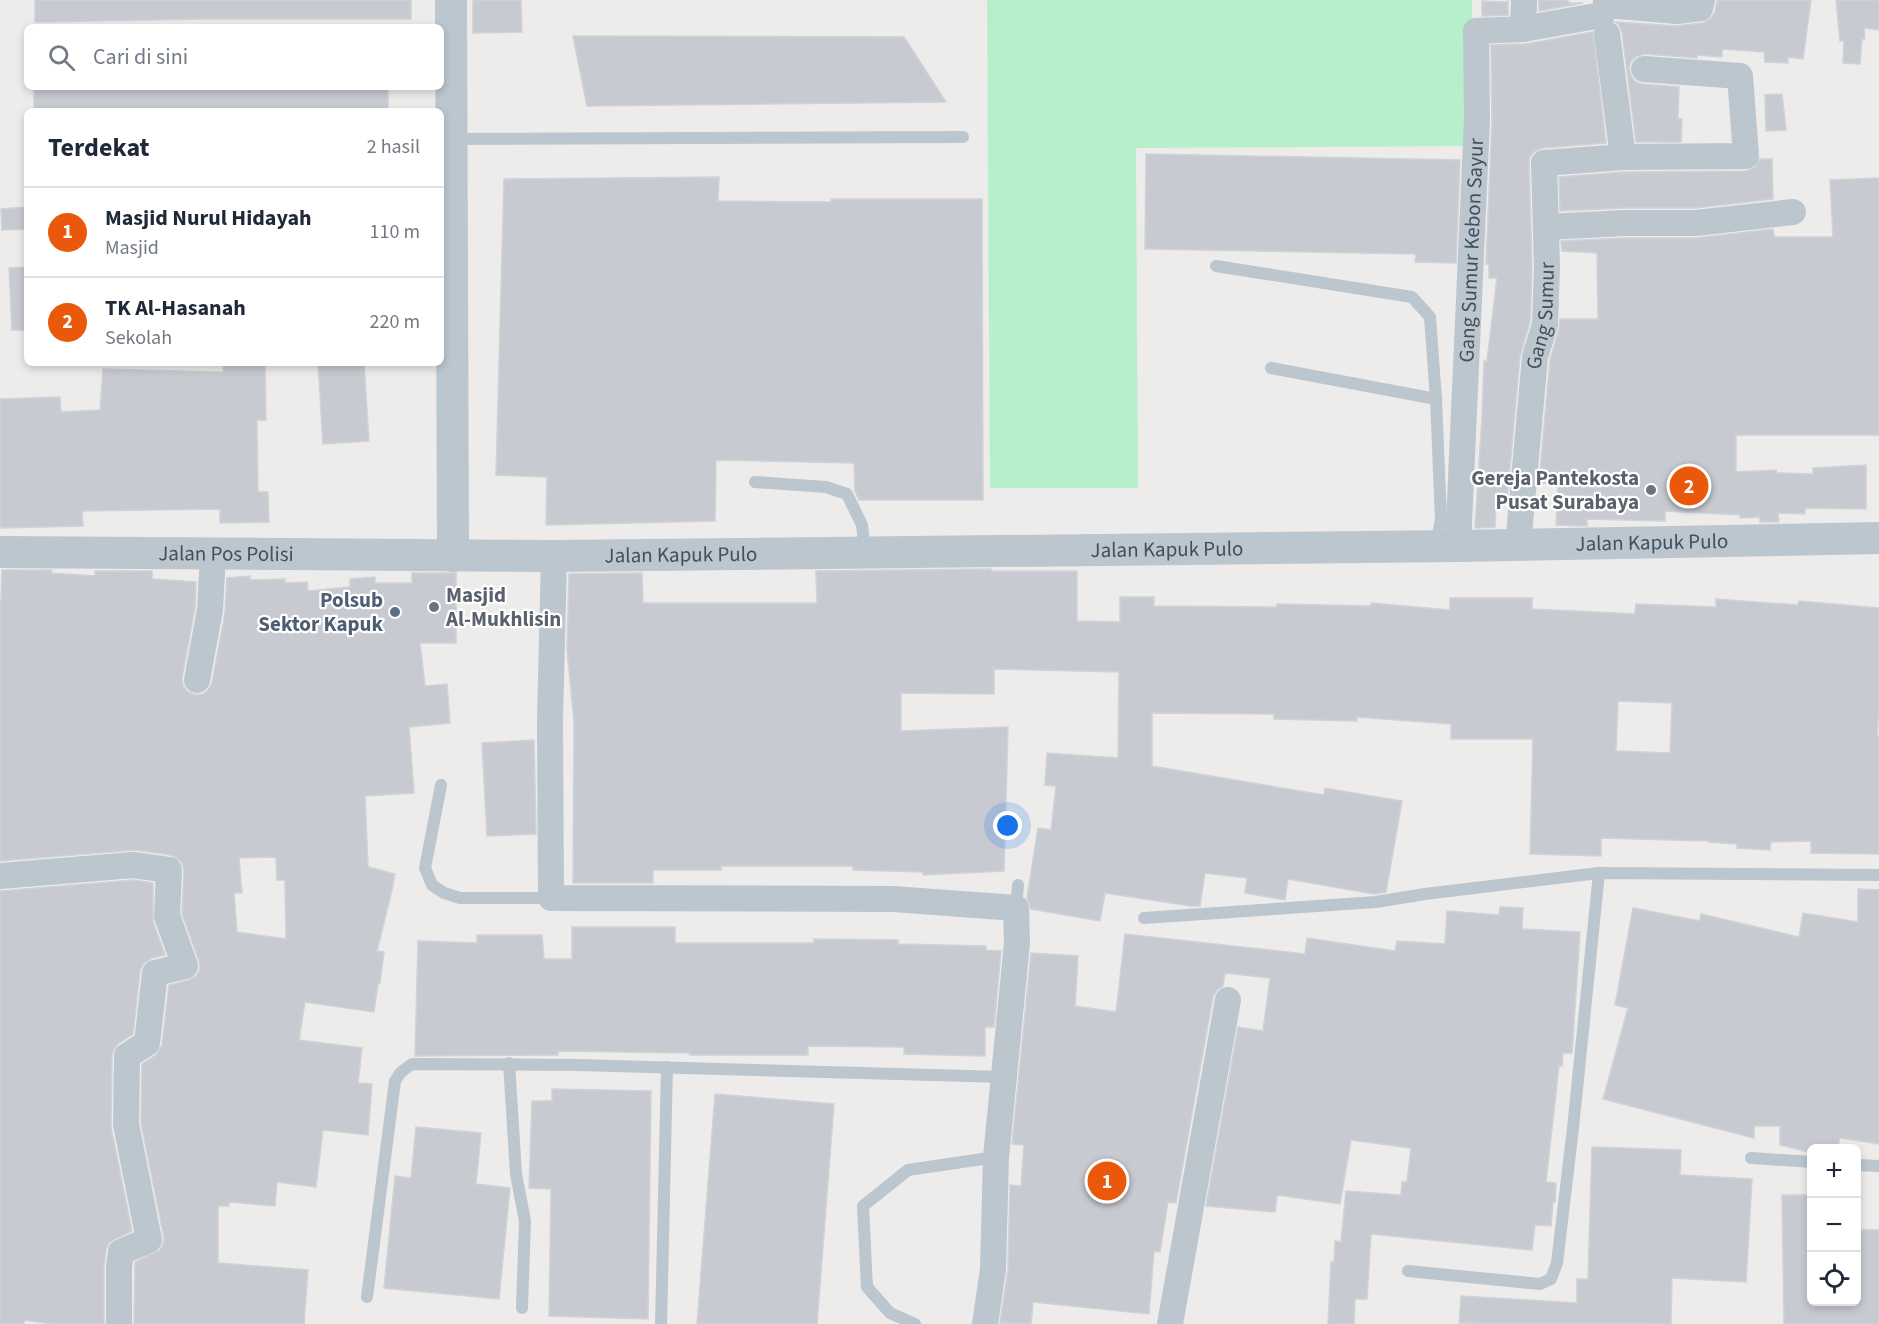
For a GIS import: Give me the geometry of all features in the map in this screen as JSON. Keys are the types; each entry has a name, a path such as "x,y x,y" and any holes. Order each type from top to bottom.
{"street":[{"path":"451,0 446,41 451,139 453,556"},
{"path":"1524,0 1523,29 1602,15 1606,3 1641,9 1677,11 1700,8 1702,0"},
{"name":"Gang Sumur Kebon Sayur","path":"1447,546 1477,120 1476,31 1523,29"},
{"path":"1607,34 1623,157"},
{"name":"Gang Sumur","path":"1518,546 1535,357 1545,324 1547,267 1544,163 1623,157 1746,156 1740,76 1644,69"},
{"path":"1546,227 1625,222 1696,223 1793,212"},
{"name":"Jalan Kapuk Pulo","path":"453,556 1518,546 1879,538"},
{"name":"Jalan Pos Polisi","path":"0,552 453,556"},
{"path":"197,680 210,610 213,554"},
{"path":"554,556 550,721 551,898 1017,897 1017,943 996,1157 993,1269 985,1324"},
{"path":"0,876 133,865 169,870 167,916 185,966 155,973 147,1043 127,1056 126,1124 149,1240 121,1252 119,1324"},
{"path":"1170,1324 1228,1000"}],"lane":[{"path":"451,139 963,137"},
{"path":"1216,266 1412,297 1430,317 1441,520 1447,546"},
{"path":"1271,368 1436,399"},
{"path":"755,482 826,487 847,494 862,525 866,553"},
{"path":"441,784 425,868 432,885 460,898 551,898"},
{"path":"1144,918 1376,902 1599,873 1879,875"},
{"path":"1408,1271 1540,1284 1551,1279 1557,1263 1599,873"},
{"path":"367,1297 395,1081 401,1072 412,1065 509,1063 1005,1077"},
{"path":"509,1063 516,1174 525,1221 522,1308"},
{"path":"661,1324 667,1067"},
{"path":"915,1324 890,1313 867,1287 864,1206 908,1170 996,1157"},
{"path":"1751,1158 1807,1162"},
{"path":"1861,1165 1879,1166"}],"green space":[{"path":"987,0 1472,0 1473,146 1136,148 1138,488 990,488"}],"building":[{"path":"35,0 411,0 411,19 35,22"},
{"path":"473,0 521,0 522,32 473,33"},
{"path":"1539,0 1568,0 1568,3 1583,3 1539,11"},
{"path":"1717,0 1811,0 1803,59 1788,57 1788,63 1765,62 1764,52 1722,49 1722,57 1697,55 1697,58 1645,54 1637,56 1631,61 1629,67 1631,76 1636,82 1642,84 1679,87 1678,119 1682,119 1681,142 1636,142 1622,32 1615,22 1676,26 1702,23 1710,19 1715,12"},
{"path":"1836,0 1879,0 1879,30 1864,28 1865,39 1862,39 1860,64 1843,63 1844,41 1840,41"},
{"path":"1482,1 1508,2 1508,15 1482,16"},
{"path":"1593,32 1606,143 1543,148 1535,151 1530,157 1532,267 1530,322 1520,356 1507,501 1496,500 1495,527 1475,528 1484,361 1487,361 1497,278 1489,278 1489,264 1486,264 1492,121 1491,45 1526,44"},
{"path":"573,36 904,37 946,102 587,106"},
{"path":"34,90 388,90 388,108 34,108"},
{"path":"1782,94 1786,130 1766,131 1765,95"},
{"path":"1146,154 1460,160 1456,263 1415,262 1416,254 1145,249"},
{"path":"1760,159 1772,159 1773,199 1695,208 1560,211 1559,177 1624,172 1746,171 1754,168"},
{"path":"719,177 718,201 831,202 831,199 982,199 983,500 859,500 855,491 854,463 716,460 715,521 546,525 547,477 496,475 504,179"},
{"path":"1879,178 1879,435 1736,435 1736,472 1776,470 1777,473 1813,474 1813,468 1866,465 1866,509 1805,508 1805,514 1778,513 1779,522 1760,522 1760,517 1740,518 1740,515 1665,511 1665,521 1587,519 1587,526 1556,525 1558,484 1539,483 1550,360 1560,319 1598,319 1597,253 1562,251 1561,241 1696,238 1773,229 1774,237 1833,237 1830,180"},
{"path":"24,207 24,229 2,230 1,209"},
{"path":"24,267 24,330 12,330 9,268"},
{"path":"223,366 265,366 266,420 257,420 258,492 268,492 269,522 220,523 220,509 82,511 83,526 0,528 0,399 60,397 61,412 100,410 103,369 223,372"},
{"path":"318,366 364,366 369,441 323,444"},
{"path":"991,569 991,571 1077,571 1077,621 1120,622 1120,597 1154,597 1154,606 1277,607 1277,604 1371,606 1371,603 1450,610 1450,598 1532,598 1532,609 1635,614 1636,604 1716,607 1716,599 1798,605 1799,601 1879,608 1877,736 1879,736 1879,854 1811,853 1811,841 1771,842 1770,850 1737,848 1737,844 1709,841 1601,838 1601,856 1530,854 1533,739 1451,739 1451,724 1357,717 1357,721 1274,719 1274,714 1152,713 1152,766 1324,795 1325,788 1402,801 1386,892 1374,894 1288,879 1285,900 1245,893 1247,878 1205,873 1200,906 1105,893 1100,921 1031,909 1027,898 1038,828 1051,830 1056,786 1045,785 1047,753 1118,758 1119,672 994,669 994,694 901,693 901,731 1008,727 1004,871 923,875 923,872 853,870 853,866 721,866 721,870 653,870 653,883 573,883 574,721 567,650 569,574 642,573 643,603 817,603 816,571","holes":["1618,701 1672,703 1670,753 1616,751"]},
{"path":"2,570 52,570 51,573 95,576 95,571 152,571 152,579 196,582 195,608 182,678 183,686 195,695 203,694 212,683 225,613 227,578 250,576 250,580 285,579 285,583 307,582 308,591 350,587 350,579 375,577 375,583 412,583 412,573 456,573 456,643 420,643 425,686 447,684 450,723 409,727 414,793 365,796 368,867 395,874 377,951 384,952 374,1012 305,1002 299,1040 362,1048 358,1083 372,1084 368,1135 323,1130 316,1187 277,1182 275,1206 229,1202 229,1206 218,1206 218,1263 308,1270 304,1324 134,1324 135,1262 160,1250 164,1238 141,1123 142,1064 156,1055 162,1045 169,985 189,980 196,976 200,969 182,914 184,870 182,863 171,855 135,850 0,861","holes":["276,857 277,880 285,880 286,939 237,932 234,893 242,893 239,858"]},
{"path":"534,740 536,834 487,836 482,743"},
{"path":"133,880 153,883 153,921 165,955 152,958 143,964 140,971 133,1034 118,1044 112,1056 111,1127 132,1231 109,1243 106,1249 104,1324 52,1324 24,1320 24,1324 0,1324 0,891"},
{"path":"1858,889 1879,890 1879,1144 1840,1138 1838,1144 1807,1144 1807,1152 1780,1145 1780,1126 1754,1126 1754,1138 1603,1099 1628,1008 1615,1005 1633,908 1700,921 1701,914 1799,937 1803,913 1858,922"},
{"path":"1500,907 1523,908 1522,929 1580,932 1572,1053 1563,1053 1562,1066 1559,1066 1546,1182 1556,1183 1555,1202 1553,1202 1551,1226 1535,1225 1532,1250 1371,1234 1367,1299 1355,1299 1354,1324 1328,1324 1331,1262 1334,1262 1335,1241 1341,1242 1346,1191 1401,1195 1402,1182 1407,1182 1411,1148 1351,1140 1340,1204 1277,1195 1275,1212 1206,1206 1238,1027 1263,1031 1270,978 1225,973 1223,986 1213,997 1176,1203 1168,1202 1160,1252 1154,1251 1149,1314 1033,1302 1031,1324 1000,1323 1008,1269 1010,1185 1021,1186 1024,1145 1012,1144 1031,953 1078,956 1075,1006 1116,1012 1125,934 1305,954 1307,938 1395,951 1397,941 1445,944 1447,911 1499,915"},
{"path":"572,927 675,927 675,943 814,943 814,939 898,940 898,944 986,946 986,950 1001,951 994,1027 985,1027 985,1056 904,1054 904,1047 808,1046 808,1055 690,1055 690,1053 558,1051 558,1055 415,1056 418,941 477,943 477,935 542,935 544,959 572,959"},
{"path":"552,1089 651,1091 648,1319 549,1316 551,1189 529,1188 532,1101 552,1101"},
{"path":"715,1094 834,1104 817,1324 697,1324"},
{"path":"416,1127 481,1133 476,1184 510,1188 499,1299 384,1288 395,1176 411,1178"},
{"path":"1592,1147 1681,1150 1680,1175 1752,1179 1746,1282 1672,1278 1671,1324 1459,1323 1461,1296 1577,1303 1577,1279 1588,1279"},
{"path":"1782,1195 1807,1195 1807,1306 1861,1306 1861,1230 1879,1230 1879,1324 1784,1324"}],"place":[{"name":"TK Al-Hasanah","path":"1689,486"},
{"name":"Gereja Pantekosta Pusat Surabaya","path":"1651,490"},
{"name":"Masjid Al-Mukhlisin","path":"434,607"},
{"name":"Polsub Sektor Kapuk","path":"395,612"},
{"name":"Masjid Nurul Hidayah","path":"1107,1181"}]}
